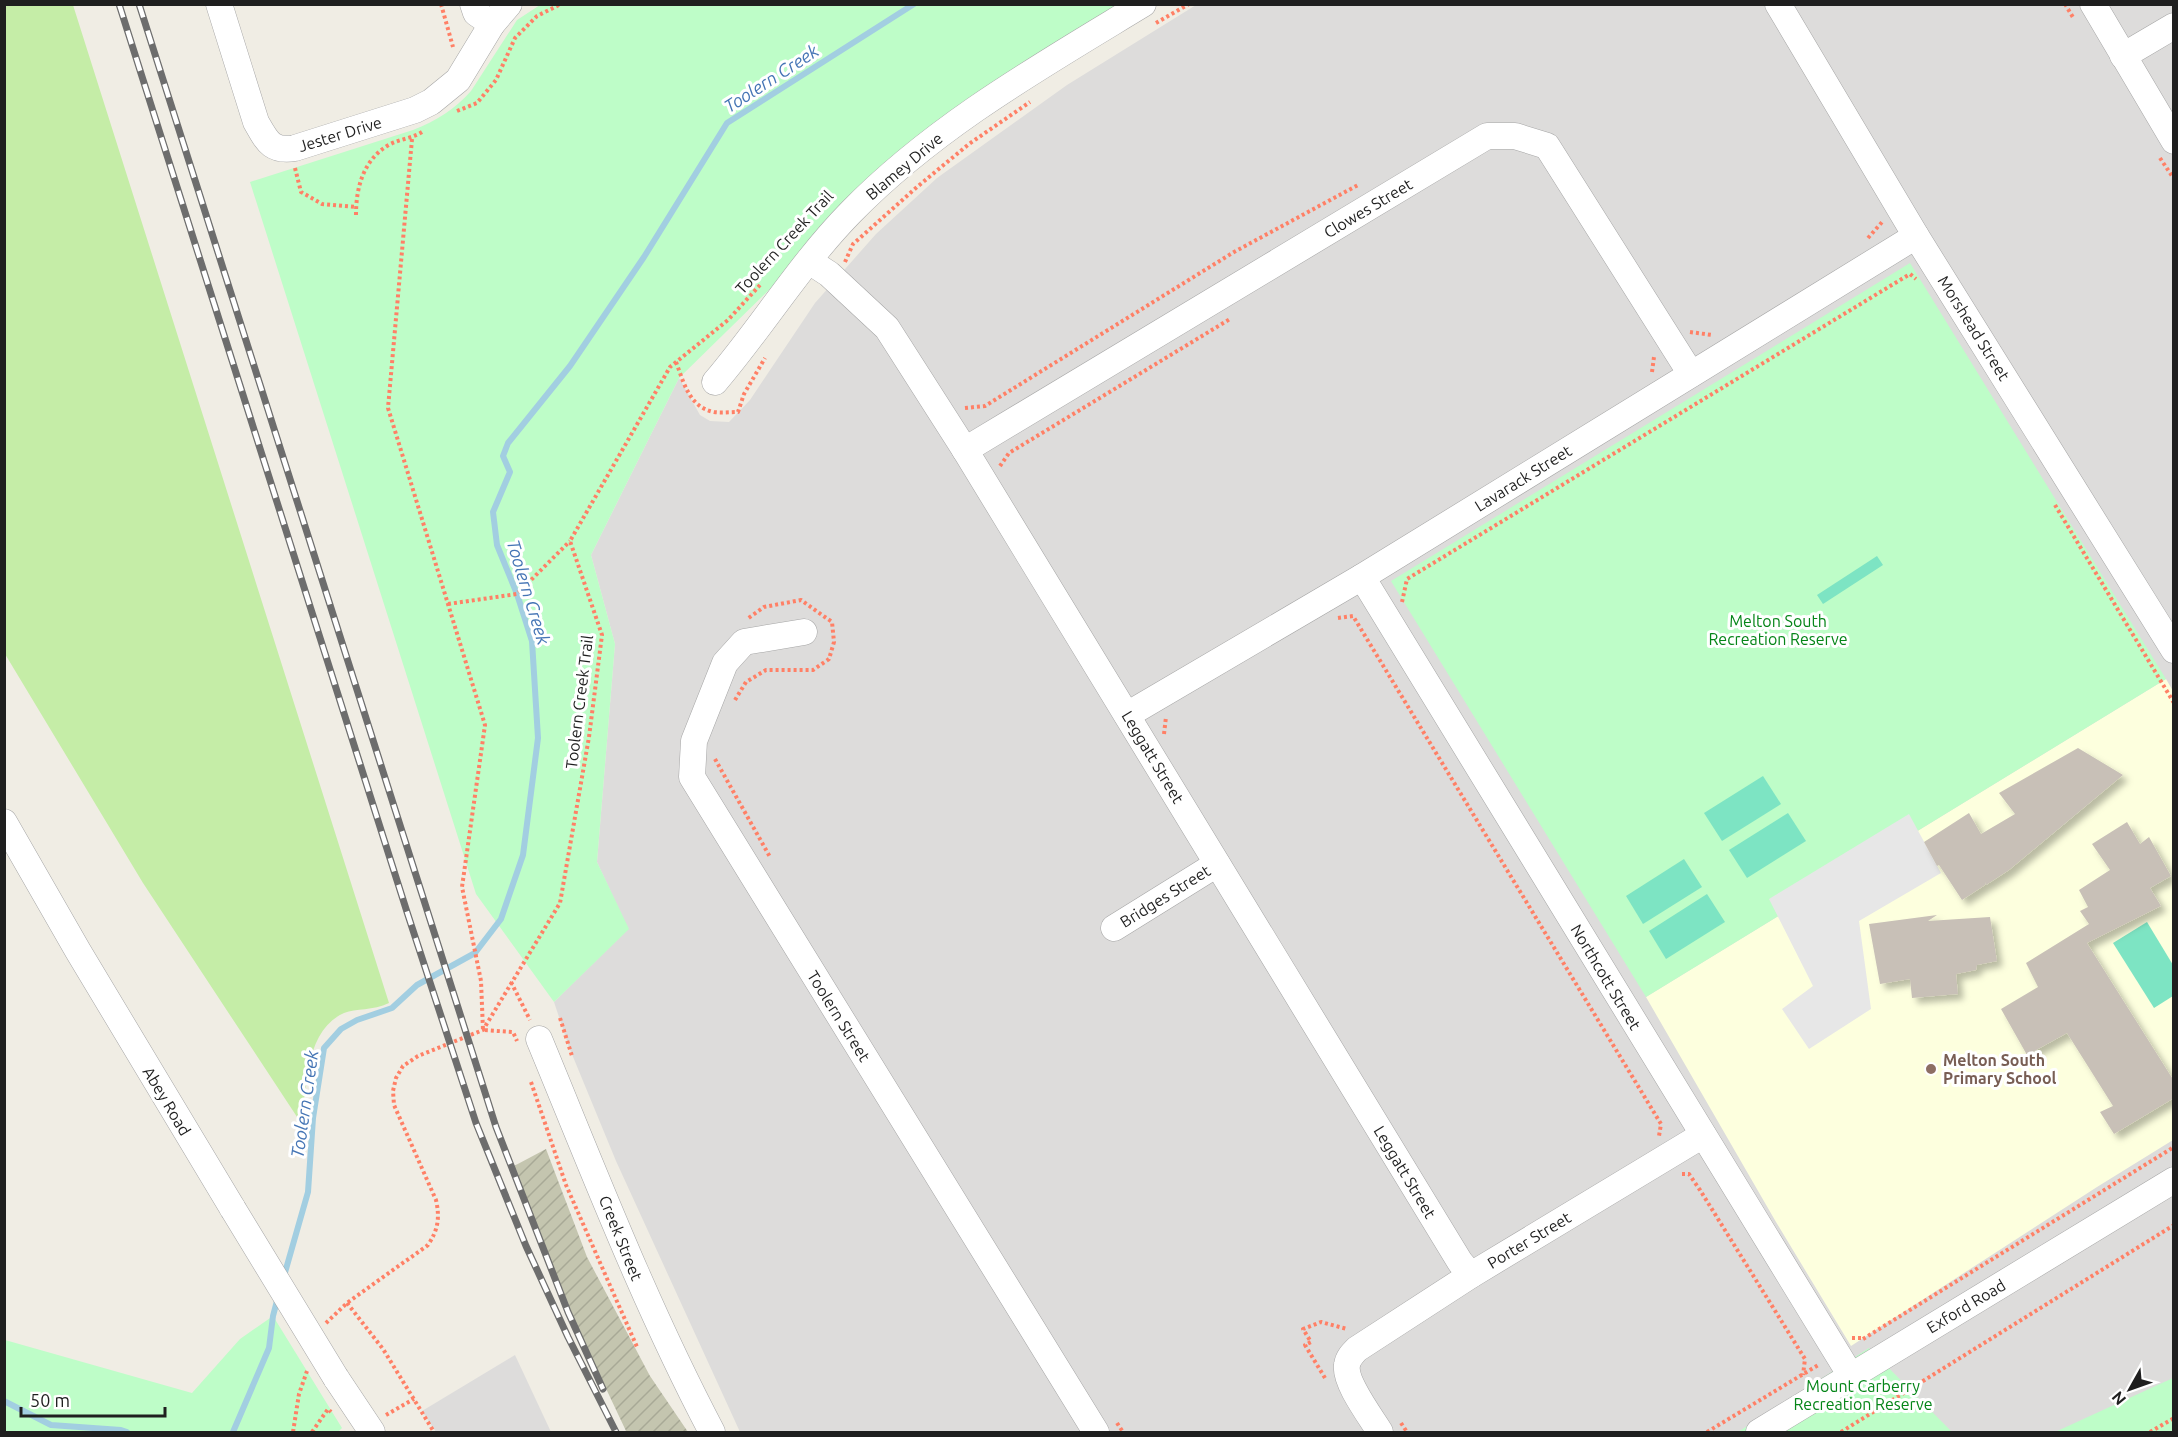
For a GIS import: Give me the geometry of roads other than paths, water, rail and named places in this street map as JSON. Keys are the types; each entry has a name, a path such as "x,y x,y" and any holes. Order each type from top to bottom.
{"street":[{"name":"Jester Drive","path":"219,4 256,122 274,148 290,149 415,110 431,102 458,80 481,14 521,7"},
{"name":"Morshead Street","path":"1778,4 1916,236 2172,645"},
{"path":"2093,4 2174,141"},
{"name":"Blamey Drive","path":"715,382 775,302 819,268 850,212 916,153 958,121 1038,68 1145,16"},
{"path":"2123,56 2174,26"},
{"name":"Clowes Street","path":"965,450 1487,136 1515,136 1547,146 1691,374"},
{"name":"Lavarack Street","path":"1127,715 1362,577 1916,236"},
{"name":"Leggatt Street","path":"819,268 887,328 965,450 1460,1262 1471,1275"},
{"name":"Northcott Street","path":"1362,577 1703,1135 1842,1346 1851,1376"},
{"name":"Toolern Street","path":"804,632 744,642 725,663 694,741 692,777 1106,1427"},
{"name":"Abey Road","path":"4,822 84,961 233,1209 366,1424"},
{"name":"Bridges Street","path":"1114,928 1217,864"},
{"name":"Creek Street","path":"528,1041 641,1287 712,1432"},
{"name":"Porter Street","path":"1388,1424 1349,1381 1346,1371 1350,1356 1357,1349 1471,1275 1703,1135"},
{"name":"Exford Road","path":"1759,1432 2174,1180"}],"waterway":[{"name":"Toolern Creek","path":"284,1276 308,1192 313,1118 324,1048 341,1029 357,1020 392,1008 417,985 475,953 501,919 523,855 538,738 532,641 517,594 497,545 493,512 510,472 503,456 508,443 570,366 644,257 727,123 914,4"},
{"name":"Toolern Creek","path":"233,1432 269,1348 278,1297"},
{"name":"Toolern Creek","path":"4,1401 51,1425 127,1432"}],"railway":[{"path":"119,4 476,1123 526,1246 568,1337 616,1432"},
{"path":"139,4 496,1127 568,1312 603,1389"}],"place":[{"name":"Melton South Primary School","path":"1931,1069"}],"park label":[{"name":"Melton South Recreation Reserve","path":"1778,630"},
{"name":"Mount Carberry Recreation Reserve","path":"1863,1395"}]}
